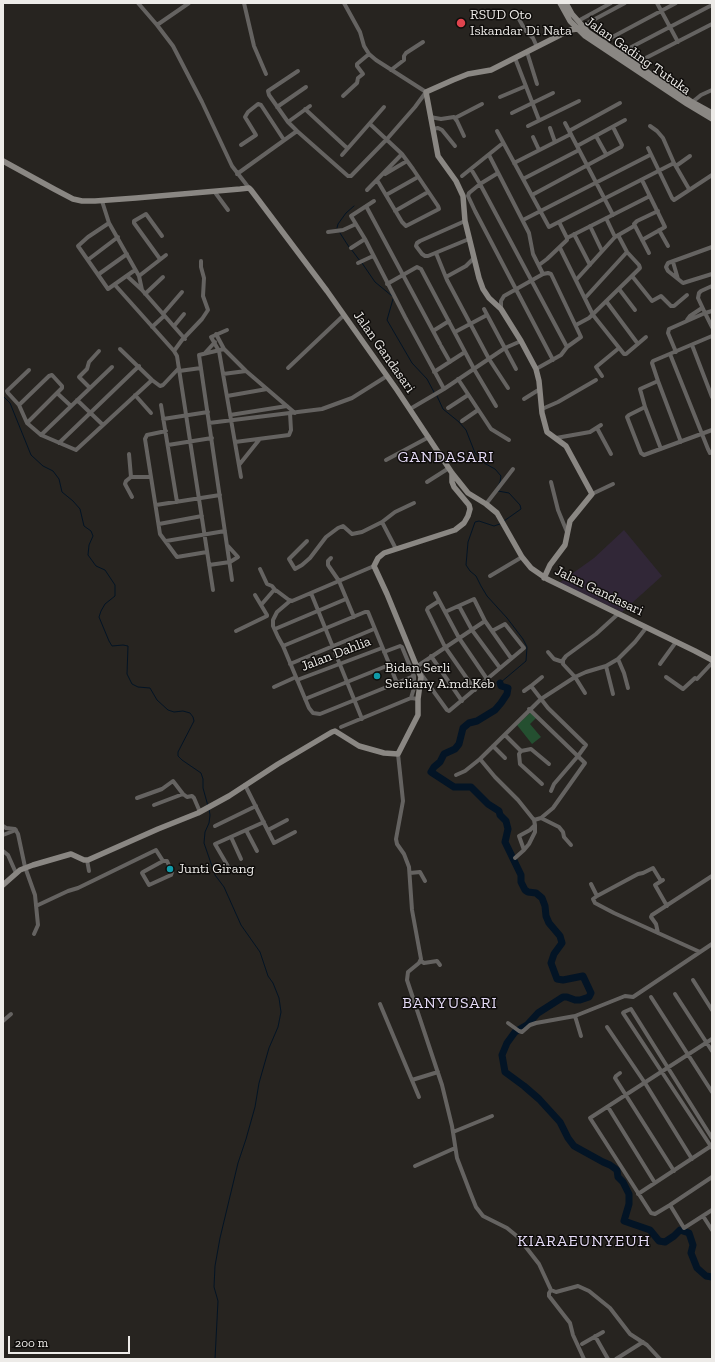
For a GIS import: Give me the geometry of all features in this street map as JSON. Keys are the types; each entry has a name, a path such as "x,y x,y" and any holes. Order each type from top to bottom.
{"street":[{"path":"138,3 173,46 202,102 229,161 237,174 249,188"},
{"path":"157,25 189,3"},
{"path":"244,3 254,46 266,74"},
{"path":"344,3 360,32 364,46 370,54 391,70 426,92 438,156 453,176 461,190 463,196 464,221 479,278 485,293 493,303 502,309 536,369 547,432 562,442 569,451 592,494"},
{"name":"Jalan Gading Tutuka","path":"560,3 585,36 712,119"},
{"name":"Jalan Gading Tutuka","path":"566,3 577,25 636,64 690,104 712,113"},
{"path":"298,70 268,91 277,107 296,131 348,176 354,174 415,107 426,92 468,74 491,70 570,30 611,3"},
{"path":"577,25 619,4 625,3"},
{"path":"657,3 678,42"},
{"path":"603,42 676,3"},
{"path":"620,53 712,4"},
{"path":"519,19 525,30 533,38 537,47"},
{"path":"636,64 712,24"},
{"path":"391,70 404,60 406,53 423,42"},
{"path":"527,52 537,84"},
{"path":"343,96 357,83 358,78 363,74 357,64 370,54"},
{"path":"515,58 539,120"},
{"path":"500,97 526,86"},
{"path":"277,107 306,87"},
{"path":"690,104 701,95 712,90"},
{"path":"512,113 553,93"},
{"path":"528,126 579,101"},
{"path":"514,163 555,142 620,103"},
{"path":"241,145 256,135 245,117 248,112 258,104 261,105 284,140"},
{"path":"430,117 441,120 455,118 482,104"},
{"path":"288,122 310,106"},
{"path":"342,154 384,107"},
{"path":"305,109 347,148"},
{"path":"455,118 464,136"},
{"path":"523,179 625,120"},
{"path":"565,123 613,214"},
{"path":"370,124 402,154 439,209 406,226 395,211 378,179"},
{"path":"650,126 663,138 689,189"},
{"path":"532,195 622,145 613,127"},
{"path":"433,129 438,128 442,130 455,146"},
{"path":"550,128 555,142"},
{"path":"237,174 296,131"},
{"path":"497,131 549,226 690,156"},
{"path":"532,136 539,150"},
{"path":"596,136 606,154"},
{"path":"462,176 503,143"},
{"path":"648,148 650,155 673,199 677,199 689,189 712,175"},
{"path":"367,190 402,154"},
{"path":"489,155 529,233 533,254 543,274"},
{"path":"523,220 650,155"},
{"path":"3,160 73,199 87,201 249,188"},
{"path":"378,179 407,161"},
{"path":"471,169 567,348"},
{"path":"498,173 480,184 469,193 468,196 474,211 553,360"},
{"path":"386,195 418,177"},
{"path":"642,180 665,225 664,228 642,240"},
{"name":"Jalan Gandasari","path":"249,188 253,191 344,315 468,493 486,504 500,517 522,557 532,570 544,578 712,660"},
{"path":"214,191 228,210"},
{"path":"395,211 428,192"},
{"path":"539,264 548,259 560,248 567,238 650,196"},
{"path":"102,201 109,223 139,276 142,290"},
{"path":"374,201 351,215 444,389"},
{"path":"366,206 450,362"},
{"path":"576,280 617,236 634,226 634,223 637,221 658,211"},
{"path":"160,259 134,221 146,214 162,236"},
{"path":"576,325 593,315 640,266 627,252 606,218"},
{"path":"464,221 417,243 418,249 425,256 428,256 469,239"},
{"path":"559,222 567,238"},
{"path":"109,223 78,245 110,289 136,270"},
{"path":"328,232 356,224"},
{"path":"590,226 602,251"},
{"path":"634,226 649,253"},
{"path":"659,230 668,246"},
{"path":"574,234 590,265"},
{"path":"89,259 118,237"},
{"path":"350,248 365,239"},
{"path":"712,247 668,263 666,267 668,271 684,284 712,274"},
{"path":"560,248 593,315 619,348 626,354 646,337"},
{"path":"585,298 627,252"},
{"path":"436,253 446,277 489,359 508,388"},
{"path":"99,274 127,254"},
{"path":"139,276 166,255"},
{"path":"360,262 373,256"},
{"path":"446,277 466,266 474,258"},
{"path":"174,351 208,310 203,296 204,278 201,261"},
{"path":"673,262 678,279"},
{"path":"388,284 417,267 421,269 474,369 496,406"},
{"path":"502,309 502,298 515,289 543,274 548,273 552,275 581,337 561,355 536,369"},
{"path":"127,276 142,290 185,338"},
{"path":"632,276 652,301 661,296 671,306 674,306 687,296"},
{"path":"145,294 163,277"},
{"path":"115,285 177,356 213,590"},
{"path":"712,286 699,293 698,298 712,327"},
{"path":"619,289 635,310"},
{"path":"152,327 164,315 182,292"},
{"path":"606,301 638,344"},
{"path":"687,320 690,316 702,308"},
{"path":"484,309 516,369"},
{"path":"676,352 668,331 687,320 712,311"},
{"path":"174,326 184,314"},
{"path":"288,368 344,315"},
{"path":"455,332 487,315"},
{"path":"433,331 449,321"},
{"path":"227,330 211,337 219,351 241,477"},
{"path":"216,334 224,349 246,371 287,406 292,413 291,430 289,435 235,442"},
{"path":"680,442 652,363 712,336"},
{"path":"410,409 444,389 505,348 521,341"},
{"path":"206,353 215,342"},
{"path":"692,345 712,397"},
{"path":"120,348 157,385 162,386 179,369 201,368"},
{"path":"602,376 596,367 619,348"},
{"path":"224,349 199,356 232,580"},
{"path":"90,388 79,377 88,369 89,362 99,351"},
{"path":"434,372 465,352"},
{"path":"670,354 711,454"},
{"path":"59,443 139,366"},
{"path":"41,435 112,367"},
{"path":"29,370 7,391 19,405 27,423 41,435 76,450 152,380"},
{"path":"223,374 246,371"},
{"path":"19,405 49,376 52,376 62,386 62,388 27,423"},
{"path":"210,423 322,409 352,398 387,376"},
{"path":"458,379 491,429 509,440"},
{"path":"542,409 558,402 596,380"},
{"path":"658,381 640,389 645,407 661,448"},
{"path":"227,396 267,389"},
{"path":"524,399 540,389"},
{"path":"57,393 71,406"},
{"path":"135,395 151,413"},
{"path":"448,408 468,395"},
{"path":"77,400 103,425"},
{"path":"161,405 177,502"},
{"path":"230,415 287,406"},
{"path":"645,407 627,417 642,454 712,430"},
{"path":"462,421 478,410"},
{"path":"164,419 208,412"},
{"path":"556,438 590,432 599,427 611,454"},
{"path":"166,431 150,434 146,437 160,534 177,557 207,552"},
{"path":"386,460 428,437"},
{"path":"168,445 212,438"},
{"path":"239,465 259,439"},
{"path":"130,454 131,477"},
{"path":"486,504 513,469"},
{"path":"414,676 317,715 310,709 305,699 273,624 274,616 280,608 290,601 374,566 381,554 455,530 464,523 469,514 469,506 454,487 451,470 427,482"},
{"path":"132,497 125,482 131,477 151,476"},
{"path":"551,482 558,510 568,533"},
{"path":"544,578 550,565 565,545 568,526 572,518 592,494 613,484"},
{"path":"156,505 220,495"},
{"path":"307,541 289,559 295,569 310,558 326,537 338,528 343,526 352,534 362,532 382,522 395,512 414,503"},
{"path":"159,524 202,516"},
{"path":"382,522 396,549"},
{"path":"166,541 225,531"},
{"path":"209,565 230,562 238,556 227,546"},
{"path":"490,576 522,557"},
{"path":"331,558 328,566 339,581 354,617"},
{"path":"374,566 387,594 414,667 414,688 411,698"},
{"path":"260,568 267,586 272,586 276,591 290,601"},
{"path":"261,604 273,591 276,591"},
{"path":"311,593 362,719"},
{"path":"435,593 459,638 487,679"},
{"path":"236,631 267,615 255,595"},
{"path":"445,612 474,599 485,621 511,658"},
{"path":"275,629 346,600"},
{"path":"439,601 427,610 445,647 474,690"},
{"path":"459,606 472,630 500,668"},
{"path":"283,646 368,612 397,683"},
{"path":"562,662 566,656 596,634 618,614"},
{"path":"414,667 485,621"},
{"path":"414,667 448,711 462,701 524,647 506,624 492,631"},
{"path":"456,775 465,774 529,709 575,677 606,666 618,659 635,642 646,628"},
{"path":"290,664 374,629"},
{"path":"660,664 676,642"},
{"name":"Jalan Dahlia","path":"274,687 383,650 401,646 414,667"},
{"path":"548,652 554,659 562,662 575,677 585,693"},
{"path":"432,656 462,701"},
{"path":"618,659 628,688"},
{"path":"666,677 684,689 695,678 697,679 712,663"},
{"path":"305,699 389,665"},
{"path":"606,666 613,694"},
{"path":"419,672 421,681 417,719 398,754 403,801 396,838 397,844 407,860 410,873 412,910 421,961"},
{"path":"524,691 542,677"},
{"path":"530,686 541,700 586,744 586,746 558,779 551,791"},
{"path":"341,727 411,698 418,699"},
{"path":"524,850 519,836 529,831 534,822 542,818 555,806 585,763 529,709"},
{"path":"3,885 24,868 71,854 87,860 200,812 335,731 359,746 384,753 398,754"},
{"path":"505,735 521,751"},
{"path":"493,746 505,758"},
{"path":"521,751 531,749 549,764"},
{"path":"521,751 519,754 520,764 542,784"},
{"path":"480,759 495,777 518,800 534,822 535,832 529,844 515,858"},
{"path":"137,798 162,789 173,781 183,794 194,798 200,812"},
{"path":"245,785 274,843 295,832"},
{"path":"154,805 183,794"},
{"path":"215,826 256,806"},
{"path":"542,818 559,827 563,832 564,837 571,845"},
{"path":"268,830 287,820"},
{"path":"229,868 215,844 264,822"},
{"path":"3,826 6,828 14,828 16,830"},
{"path":"3,835 16,830"},
{"path":"16,830 24,868 35,895 38,925 34,934"},
{"path":"246,830 257,851"},
{"path":"231,838 242,859"},
{"path":"36,906 78,888 156,850 163,861 167,861 172,874 149,885 142,873 163,861"},
{"path":"3,851 8,855 16,873"},
{"path":"87,860 89,871"},
{"path":"667,906 655,885 662,881 653,868 638,874 594,899 596,904 700,952"},
{"path":"410,873 420,872 425,881"},
{"path":"658,933 656,924 651,916 712,876"},
{"path":"591,884 597,896"},
{"path":"508,1023 522,1032 536,1023 575,1016 625,996 633,997 712,944"},
{"path":"440,965 437,961 421,961 408,972 407,980 438,1072 453,1132 458,1163 478,1210 483,1216 507,1228 518,1237 539,1264 551,1290 549,1296 570,1323 573,1335 584,1359"},
{"path":"693,980 712,1010"},
{"path":"675,994 712,1051"},
{"path":"651,997 712,1092"},
{"path":"380,1004 419,1097"},
{"path":"638,1194 712,1147 623,1013 624,1012 631,1010 712,1138"},
{"path":"3,1021 11,1014"},
{"path":"575,1016 581,1036"},
{"path":"607,1027 644,1082 692,1159"},
{"path":"712,1039 590,1118 638,1194 653,1214 670,1205 712,1177"},
{"path":"413,1080 438,1072"},
{"path":"620,1073 615,1078 674,1171"},
{"path":"608,1107 655,1183"},
{"path":"453,1132 492,1116"},
{"path":"415,1166 455,1148"},
{"path":"670,1205 684,1228 712,1210"},
{"path":"703,1216 712,1230"},
{"path":"551,1290 556,1292 578,1286 587,1290 610,1308 630,1334 643,1342 660,1359"},
{"path":"582,1344 603,1332"},
{"path":"595,1336 608,1359"},
{"path":"616,1359 643,1342"}],"shaded area":[{"path":"624,530 662,576 622,612 559,583 594,558"}],"green space":[{"path":"531,712 537,717 530,724 541,737 532,744 517,725"}],"waterway":[{"path":"337,228 338,224 346,213 354,206"},
{"path":"340,233 349,247"},
{"path":"351,249 360,261"},
{"path":"362,263 375,282 392,296"},
{"path":"393,299 387,320 412,363 427,379 435,394"},
{"path":"3,396 10,403 31,455 43,466 53,471 59,479 62,492 80,509 84,526 91,531 93,536 89,545 88,555 96,566 105,570 115,585 115,596 105,604 99,617 112,646 128,646 127,674 132,684 138,687 150,688 157,700 168,710 174,712 183,711 190,713 193,717 194,721 178,752 178,756 201,773 208,806"},
{"path":"437,396 443,409 466,430 475,453 484,463 495,469 501,476 497,488"},
{"path":"498,491 509,493 520,505 521,509 504,521"},
{"path":"500,524 494,526 479,521 475,522 468,542 466,565 476,576 487,596 507,618 523,639 527,647 526,661 500,683"},
{"path":"500,683 501,686 508,688 507,694 501,703 495,710 477,721 469,723 463,728 459,744 455,749 444,754 440,762 431,772 454,787 471,787 488,804 499,811 500,815 506,821 508,829 505,842 521,875 521,882 525,890 536,893 542,898 549,923 560,936 562,943 554,954 551,963 557,979 563,980 583,976 591,993 589,997 580,1000 563,997 538,1013 527,1025 515,1032 507,1043 502,1055 505,1072 539,1099 560,1122 574,1146 617,1170 618,1177 623,1182 629,1194 629,1204 624,1221 650,1230 659,1241 665,1242 680,1230 689,1233 693,1245 691,1253 697,1268 706,1276 712,1277"},
{"path":"209,809 209,823 205,832 204,843 215,875 224,887 241,925 260,952 268,976 273,983 279,998 281,1012 278,1027 269,1048 259,1083 255,1107 238,1163 220,1238 215,1266 214,1287 218,1301 215,1359"}],"place":[{"name":"RSUD Oto Iskandar Di Nata","path":"461,23"},
{"name":"Bidan Serli Serliany A.md.Keb","path":"377,676"},
{"name":"Junti Girang","path":"170,869"}],"district":[{"name":"GANDASARI","path":"446,457"},
{"name":"BANYUSARI","path":"450,1003"},
{"name":"KIARAEUNYEUH","path":"584,1241"}]}
